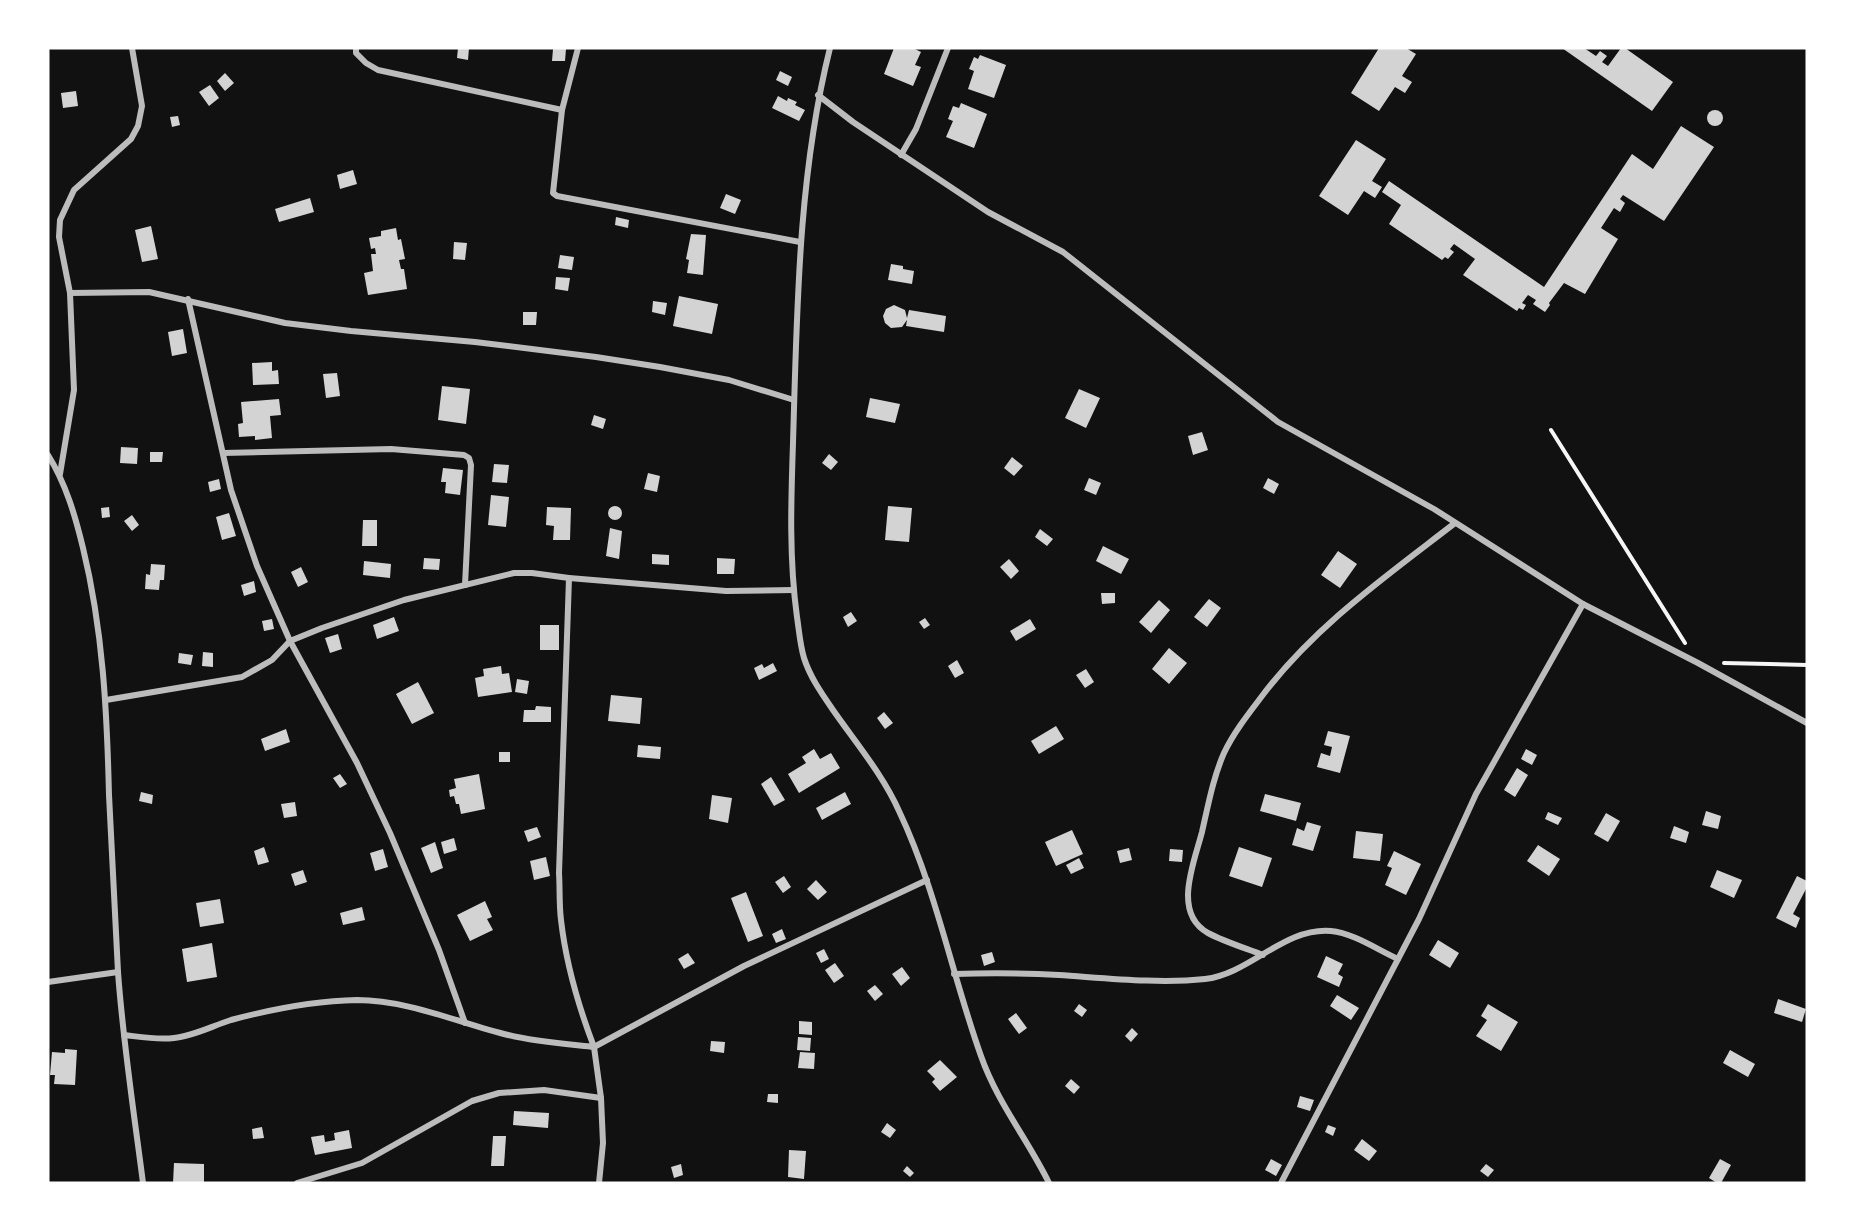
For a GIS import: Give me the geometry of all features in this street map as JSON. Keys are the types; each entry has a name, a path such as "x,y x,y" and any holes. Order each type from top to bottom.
{"street":[{"path":"60,475 74,390 70,293 59,237 60,220 74,190 131,139 138,126 142,106 132,48"},
{"path":"356,48 361,58 378,70 562,110"},
{"path":"578,48 562,110 553,193 557,196 800,242"},
{"path":"830,48 818,95 800,242 791,561 804,658 817,686 892,794 927,880 954,974 992,1086 1049,1183"},
{"path":"901,155 916,129 948,48"},
{"path":"818,95 853,122 988,212 1063,252 1278,422 1455,523 1583,604 1698,663 1807,723"},
{"path":"70,293 149,292 188,299 285,323 351,332 475,342 660,367 729,380 794,400"},
{"path":"188,299 231,490 244,530 290,641 357,763 390,833 465,1023"},
{"path":"223,453 391,449 464,455 469,458 471,465 465,585"},
{"path":"48,455 60,475 74,512 100,632 106,700 118,972 143,1183"},
{"path":"1263,955 1207,932 1195,922 1188,907 1192,872 1214,781 1224,753 1239,725 1276,677 1309,641 1334,617 1455,523"},
{"path":"106,700 242,677 272,660 290,641 404,600 514,573 726,591 794,590"},
{"path":"569,578 560,873 561,918 575,993 594,1047 601,1098 603,1143 599,1183"},
{"path":"1281,1183 1419,919 1476,794 1583,604"},
{"path":"124,1035 160,1039 176,1038 228,1021 278,1009 322,1002 359,1000 405,1007 508,1035 551,1043 594,1047 744,966 927,880"},
{"path":"954,974 1004,972 1125,979 1205,979 1222,976 1308,932 1332,931 1398,959"},
{"path":"48,982 118,972"},
{"path":"297,1183 362,1163 472,1101 499,1093 544,1089 601,1098"}],"path":[{"path":"1551,430 1698,663 1807,665"}],"building":[{"path":"458,48 469,48 468,60 457,58"},
{"path":"894,48 913,48 921,52 915,65 921,67 913,86 884,74"},
{"path":"1379,48 1406,48 1416,54 1402,76 1412,82 1405,93 1395,87 1379,111 1351,93"},
{"path":"1562,48 1584,48 1596,56 1600,51 1607,56 1602,62 1608,66 1621,48 1625,48 1673,82 1652,111"},
{"path":"553,49 566,49 565,61 552,61"},
{"path":"980,55 1006,65 994,98 968,89 974,71 969,69 974,57 978,59"},
{"path":"780,71 792,77 788,86 776,80"},
{"path":"225,73 234,83 225,91 217,81"},
{"path":"210,85 219,98 209,106 199,92"},
{"path":"76,91 78,106 63,108 61,93"},
{"path":"778,96 787,101 788,98 797,102 795,105 805,110 799,121 772,108"},
{"path":"961,103 987,114 974,148 946,137 953,121 948,119 953,106 959,108"},
{"path":"1712,110 1718,110 1723,118 1721,124 1712,126 1707,121 1707,115"},
{"path":"178,116 180,125 172,127 170,117"},
{"path":"1681,126 1714,147 1664,221 1623,195 1620,199 1625,203 1620,212 1614,208 1601,228 1618,239 1585,294 1564,283 1545,312 1533,304 1536,300 1528,295 1522,303 1526,305 1523,310 1519,308 1517,311 1463,275 1475,259 1454,244 1450,249 1454,252 1448,259 1445,257 1442,260 1389,224 1401,205 1382,192 1389,181 1544,287 1632,154 1653,169"},
{"path":"1356,140 1386,159 1372,181 1382,187 1375,198 1364,191 1348,215 1319,196"},
{"path":"353,170 357,184 340,189 337,175"},
{"path":"726,194 741,200 735,214 720,208"},
{"path":"310,198 314,212 279,222 275,209"},
{"path":"616,217 629,220 628,228 615,225"},
{"path":"151,226 158,259 142,262 135,230"},
{"path":"396,228 405,259 399,260 401,269 404,269 407,289 368,295 364,273 373,271 371,254 376,254 375,248 371,249 369,238 381,236 381,231"},
{"path":"691,234 706,235 703,275 687,273 689,260 686,259"},
{"path":"454,242 467,243 465,260 453,259"},
{"path":"560,255 574,257 572,270 558,268"},
{"path":"891,264 914,271 912,284 888,280"},
{"path":"556,277 570,278 568,291 555,289"},
{"path":"679,296 718,304 712,334 673,326"},
{"path":"653,301 667,303 665,315 652,312"},
{"path":"894,305 905,310 907,318 909,310 946,316 944,332 906,326 907,320 902,327 891,328 885,323 883,316 886,309"},
{"path":"523,312 537,312 536,325 523,325"},
{"path":"183,329 187,353 172,356 168,332"},
{"path":"272,362 272,371 278,370 279,384 253,385 252,363"},
{"path":"337,373 340,396 326,398 323,374"},
{"path":"442,386 470,389 466,424 438,420"},
{"path":"1079,389 1100,398 1086,428 1065,418"},
{"path":"870,398 900,404 895,423 866,417"},
{"path":"279,399 281,415 270,416 272,438 255,440 255,436 239,437 238,424 243,423 241,402"},
{"path":"594,415 606,419 603,429 591,425"},
{"path":"1202,432 1208,450 1193,455 1188,436"},
{"path":"121,447 138,448 137,464 120,463"},
{"path":"150,452 163,452 162,462 150,462"},
{"path":"829,454 838,462 831,470 822,463"},
{"path":"1012,457 1023,466 1014,476 1004,468"},
{"path":"494,464 509,465 507,483 492,482"},
{"path":"443,468 463,470 460,495 445,493 446,482 441,482"},
{"path":"648,473 660,476 657,492 644,489"},
{"path":"1089,478 1101,483 1096,495 1084,490"},
{"path":"1268,478 1279,484 1274,494 1263,488"},
{"path":"219,479 221,489 210,492 208,482"},
{"path":"491,495 509,497 506,527 488,525"},
{"path":"612,506 618,506 622,513 618,520 612,520 608,516 608,510"},
{"path":"888,506 912,508 909,542 885,540"},
{"path":"109,507 110,517 102,518 101,508"},
{"path":"547,507 571,508 570,540 553,540 554,526 546,525"},
{"path":"229,513 236,536 222,540 216,517"},
{"path":"132,515 139,525 132,531 124,521"},
{"path":"363,520 377,520 377,546 362,546"},
{"path":"610,528 622,531 619,559 606,556"},
{"path":"1040,529 1053,539 1047,546 1035,537"},
{"path":"1103,546 1129,559 1121,574 1096,561"},
{"path":"1338,551 1357,564 1340,588 1321,575"},
{"path":"652,554 669,555 669,565 652,564"},
{"path":"424,558 440,559 439,570 423,569"},
{"path":"717,558 735,559 734,574 717,574"},
{"path":"1009,559 1019,571 1011,579 1000,567"},
{"path":"364,561 391,564 390,578 363,575"},
{"path":"151,564 165,565 164,580 160,580 159,590 145,589 146,574 150,575"},
{"path":"301,567 308,582 298,587 291,572"},
{"path":"254,581 256,592 244,596 241,585"},
{"path":"1101,593 1115,593 1115,603 1102,604"},
{"path":"1209,599 1221,608 1207,627 1194,617"},
{"path":"1159,600 1170,610 1151,633 1139,622"},
{"path":"851,612 857,621 848,627 843,617"},
{"path":"394,617 399,631 377,639 373,625"},
{"path":"925,618 930,625 924,629 919,622"},
{"path":"272,619 274,629 264,631 262,621"},
{"path":"1030,619 1036,629 1016,641 1010,631"},
{"path":"540,625 559,625 559,650 540,650"},
{"path":"338,634 342,649 330,653 325,638"},
{"path":"1169,648 1187,663 1169,684 1152,669"},
{"path":"203,652 213,653 213,667 202,666"},
{"path":"179,653 193,655 191,665 178,663"},
{"path":"957,660 964,673 955,678 948,666"},
{"path":"773,663 777,671 759,680 754,668 762,664 764,668"},
{"path":"501,666 502,674 509,673 512,692 478,697 475,678 484,676 483,669"},
{"path":"1086,669 1094,682 1085,688 1076,675"},
{"path":"517,679 529,681 527,694 515,692"},
{"path":"418,682 434,713 412,724 396,694"},
{"path":"611,695 642,698 640,724 608,721"},
{"path":"536,706 551,707 551,722 523,722 524,710 535,710"},
{"path":"884,712 893,723 885,729 877,718"},
{"path":"1056,726 1064,739 1039,754 1031,741"},
{"path":"286,729 290,742 265,751 261,739"},
{"path":"1328,731 1350,736 1340,773 1317,767 1321,753 1330,756 1332,747 1324,745"},
{"path":"638,745 661,747 660,759 637,757"},
{"path":"814,749 820,759 831,753 840,768 799,793 788,774 806,763 802,757"},
{"path":"1526,749 1537,755 1532,765 1521,759"},
{"path":"499,752 510,752 510,762 499,762"},
{"path":"1517,768 1528,775 1515,797 1504,790"},
{"path":"340,774 347,784 340,788 333,778"},
{"path":"479,774 485,809 461,814 459,804 456,804 454,796 450,797 449,790 456,788 454,779"},
{"path":"771,777 785,800 774,806 761,784"},
{"path":"141,792 153,795 152,804 139,801"},
{"path":"845,792 851,804 822,820 816,808"},
{"path":"1265,794 1301,803 1296,821 1260,811"},
{"path":"712,795 732,798 728,823 709,819"},
{"path":"295,802 297,816 284,818 281,804"},
{"path":"1706,811 1721,816 1718,829 1702,825"},
{"path":"1548,812 1562,818 1558,825 1545,819"},
{"path":"1606,813 1620,821 1608,842 1594,834"},
{"path":"1307,822 1321,826 1313,851 1292,845 1297,828 1304,831"},
{"path":"1674,826 1689,832 1686,843 1670,838"},
{"path":"537,827 541,837 528,842 524,831"},
{"path":"1072,830 1083,854 1056,866 1045,842"},
{"path":"1356,831 1383,834 1380,861 1353,858"},
{"path":"454,838 457,850 444,854 441,842"},
{"path":"435,842 443,868 431,873 421,848"},
{"path":"1538,845 1560,859 1549,876 1527,861"},
{"path":"264,847 269,862 258,865 254,851"},
{"path":"1239,847 1272,858 1262,887 1229,876"},
{"path":"1129,848 1132,860 1120,863 1117,851"},
{"path":"383,849 388,867 375,871 370,853"},
{"path":"1170,849 1183,850 1182,862 1169,861"},
{"path":"1394,851 1421,864 1406,895 1385,885 1392,868 1387,866"},
{"path":"546,857 550,876 534,880 530,861"},
{"path":"1079,858 1084,868 1071,874 1066,865"},
{"path":"303,870 307,882 295,886 291,874"},
{"path":"1717,870 1742,880 1734,898 1710,887"},
{"path":"784,876 791,887 783,893 775,882"},
{"path":"1797,876 1807,881 1807,887 1793,914 1800,918 1796,928 1776,918"},
{"path":"816,880 827,892 818,900 807,889"},
{"path":"746,892 763,936 748,942 731,898"},
{"path":"220,899 224,923 200,927 196,903"},
{"path":"485,901 492,917 487,919 493,930 470,941 457,915"},
{"path":"362,907 365,920 343,925 340,913"},
{"path":"782,929 786,939 776,943 772,934"},
{"path":"1438,940 1459,953 1450,968 1429,955"},
{"path":"212,943 217,977 187,982 182,949"},
{"path":"824,949 829,959 821,963 816,953"},
{"path":"992,952 995,962 984,966 981,955"},
{"path":"688,953 695,963 684,969 678,959"},
{"path":"1326,956 1343,964 1338,974 1343,977 1339,987 1317,977"},
{"path":"835,963 844,976 834,983 825,970"},
{"path":"902,967 910,978 901,986 892,974"},
{"path":"875,985 883,994 875,1001 867,991"},
{"path":"1337,995 1359,1008 1351,1020 1330,1006"},
{"path":"1778,999 1806,1009 1802,1022 1774,1013"},
{"path":"1079,1004 1087,1010 1082,1017 1074,1011"},
{"path":"1488,1004 1518,1022 1501,1051 1476,1036 1487,1020 1481,1016"},
{"path":"1016,1013 1027,1028 1019,1034 1008,1019"},
{"path":"799,1021 812,1022 812,1035 799,1034"},
{"path":"1132,1028 1138,1034 1131,1042 1125,1036"},
{"path":"798,1037 811,1038 810,1051 797,1050"},
{"path":"711,1041 725,1042 724,1053 710,1051"},
{"path":"65,1049 77,1050 75,1085 54,1084 55,1075 50,1075 52,1052 65,1053"},
{"path":"1730,1050 1755,1064 1748,1077 1723,1063"},
{"path":"800,1052 815,1053 814,1069 798,1068"},
{"path":"940,1060 957,1077 940,1091 932,1082 935,1079 927,1071"},
{"path":"1071,1079 1080,1087 1074,1094 1065,1086"},
{"path":"768,1094 778,1094 778,1103 767,1102"},
{"path":"1300,1096 1314,1100 1310,1111 1297,1107"},
{"path":"514,1111 549,1113 548,1128 513,1125"},
{"path":"887,1123 896,1130 890,1138 881,1132"},
{"path":"1328,1125 1336,1128 1333,1136 1325,1132"},
{"path":"262,1127 264,1138 253,1139 252,1129"},
{"path":"349,1130 352,1148 315,1155 311,1137 324,1135 325,1142 335,1140 334,1133"},
{"path":"493,1136 506,1136 504,1166 491,1166"},
{"path":"1362,1139 1377,1151 1369,1161 1354,1150"},
{"path":"789,1150 806,1151 804,1179 788,1177"},
{"path":"1271,1159 1282,1165 1276,1176 1265,1170"},
{"path":"1720,1159 1731,1165 1721,1183 1717,1183 1709,1178"},
{"path":"174,1163 204,1164 204,1183 173,1183"},
{"path":"681,1164 683,1175 674,1178 671,1167"},
{"path":"1486,1164 1494,1170 1488,1177 1480,1171"},
{"path":"907,1166 914,1173 910,1177 903,1171"}]}
